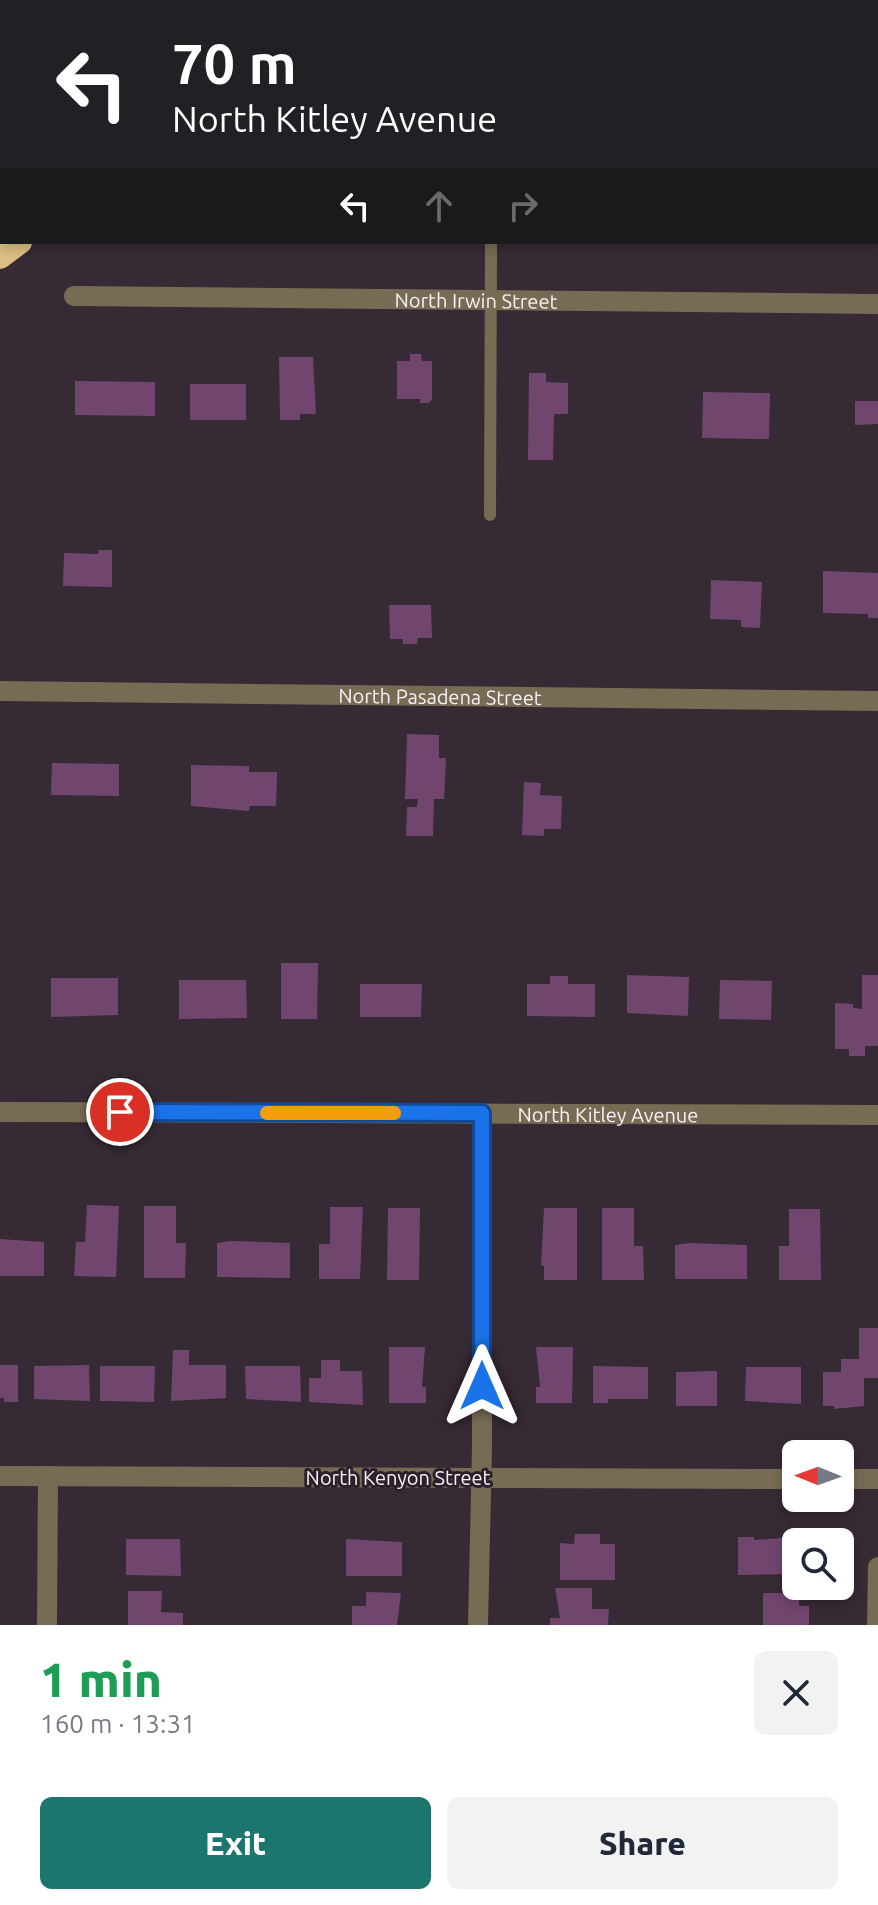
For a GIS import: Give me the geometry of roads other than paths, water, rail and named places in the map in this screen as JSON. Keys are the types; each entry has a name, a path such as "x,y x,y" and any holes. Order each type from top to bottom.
{"highway":[{"path":"0,257 17,244"}],"street":[{"name":"North Irwin Street","path":"74,296 878,304"},
{"name":"North Pasadena Street","path":"0,691 878,701"},
{"name":"North Kitley Avenue","path":"0,1112 878,1115"},
{"path":"478,1625 482,1113"},
{"name":"North Kenyon Street","path":"0,1476 782,1479"},
{"path":"47,1625 48,1476"},
{"path":"854,1479 878,1479"},
{"path":"877,1625 878,1567"}],"lane":[{"path":"490,515 491,244"}]}
